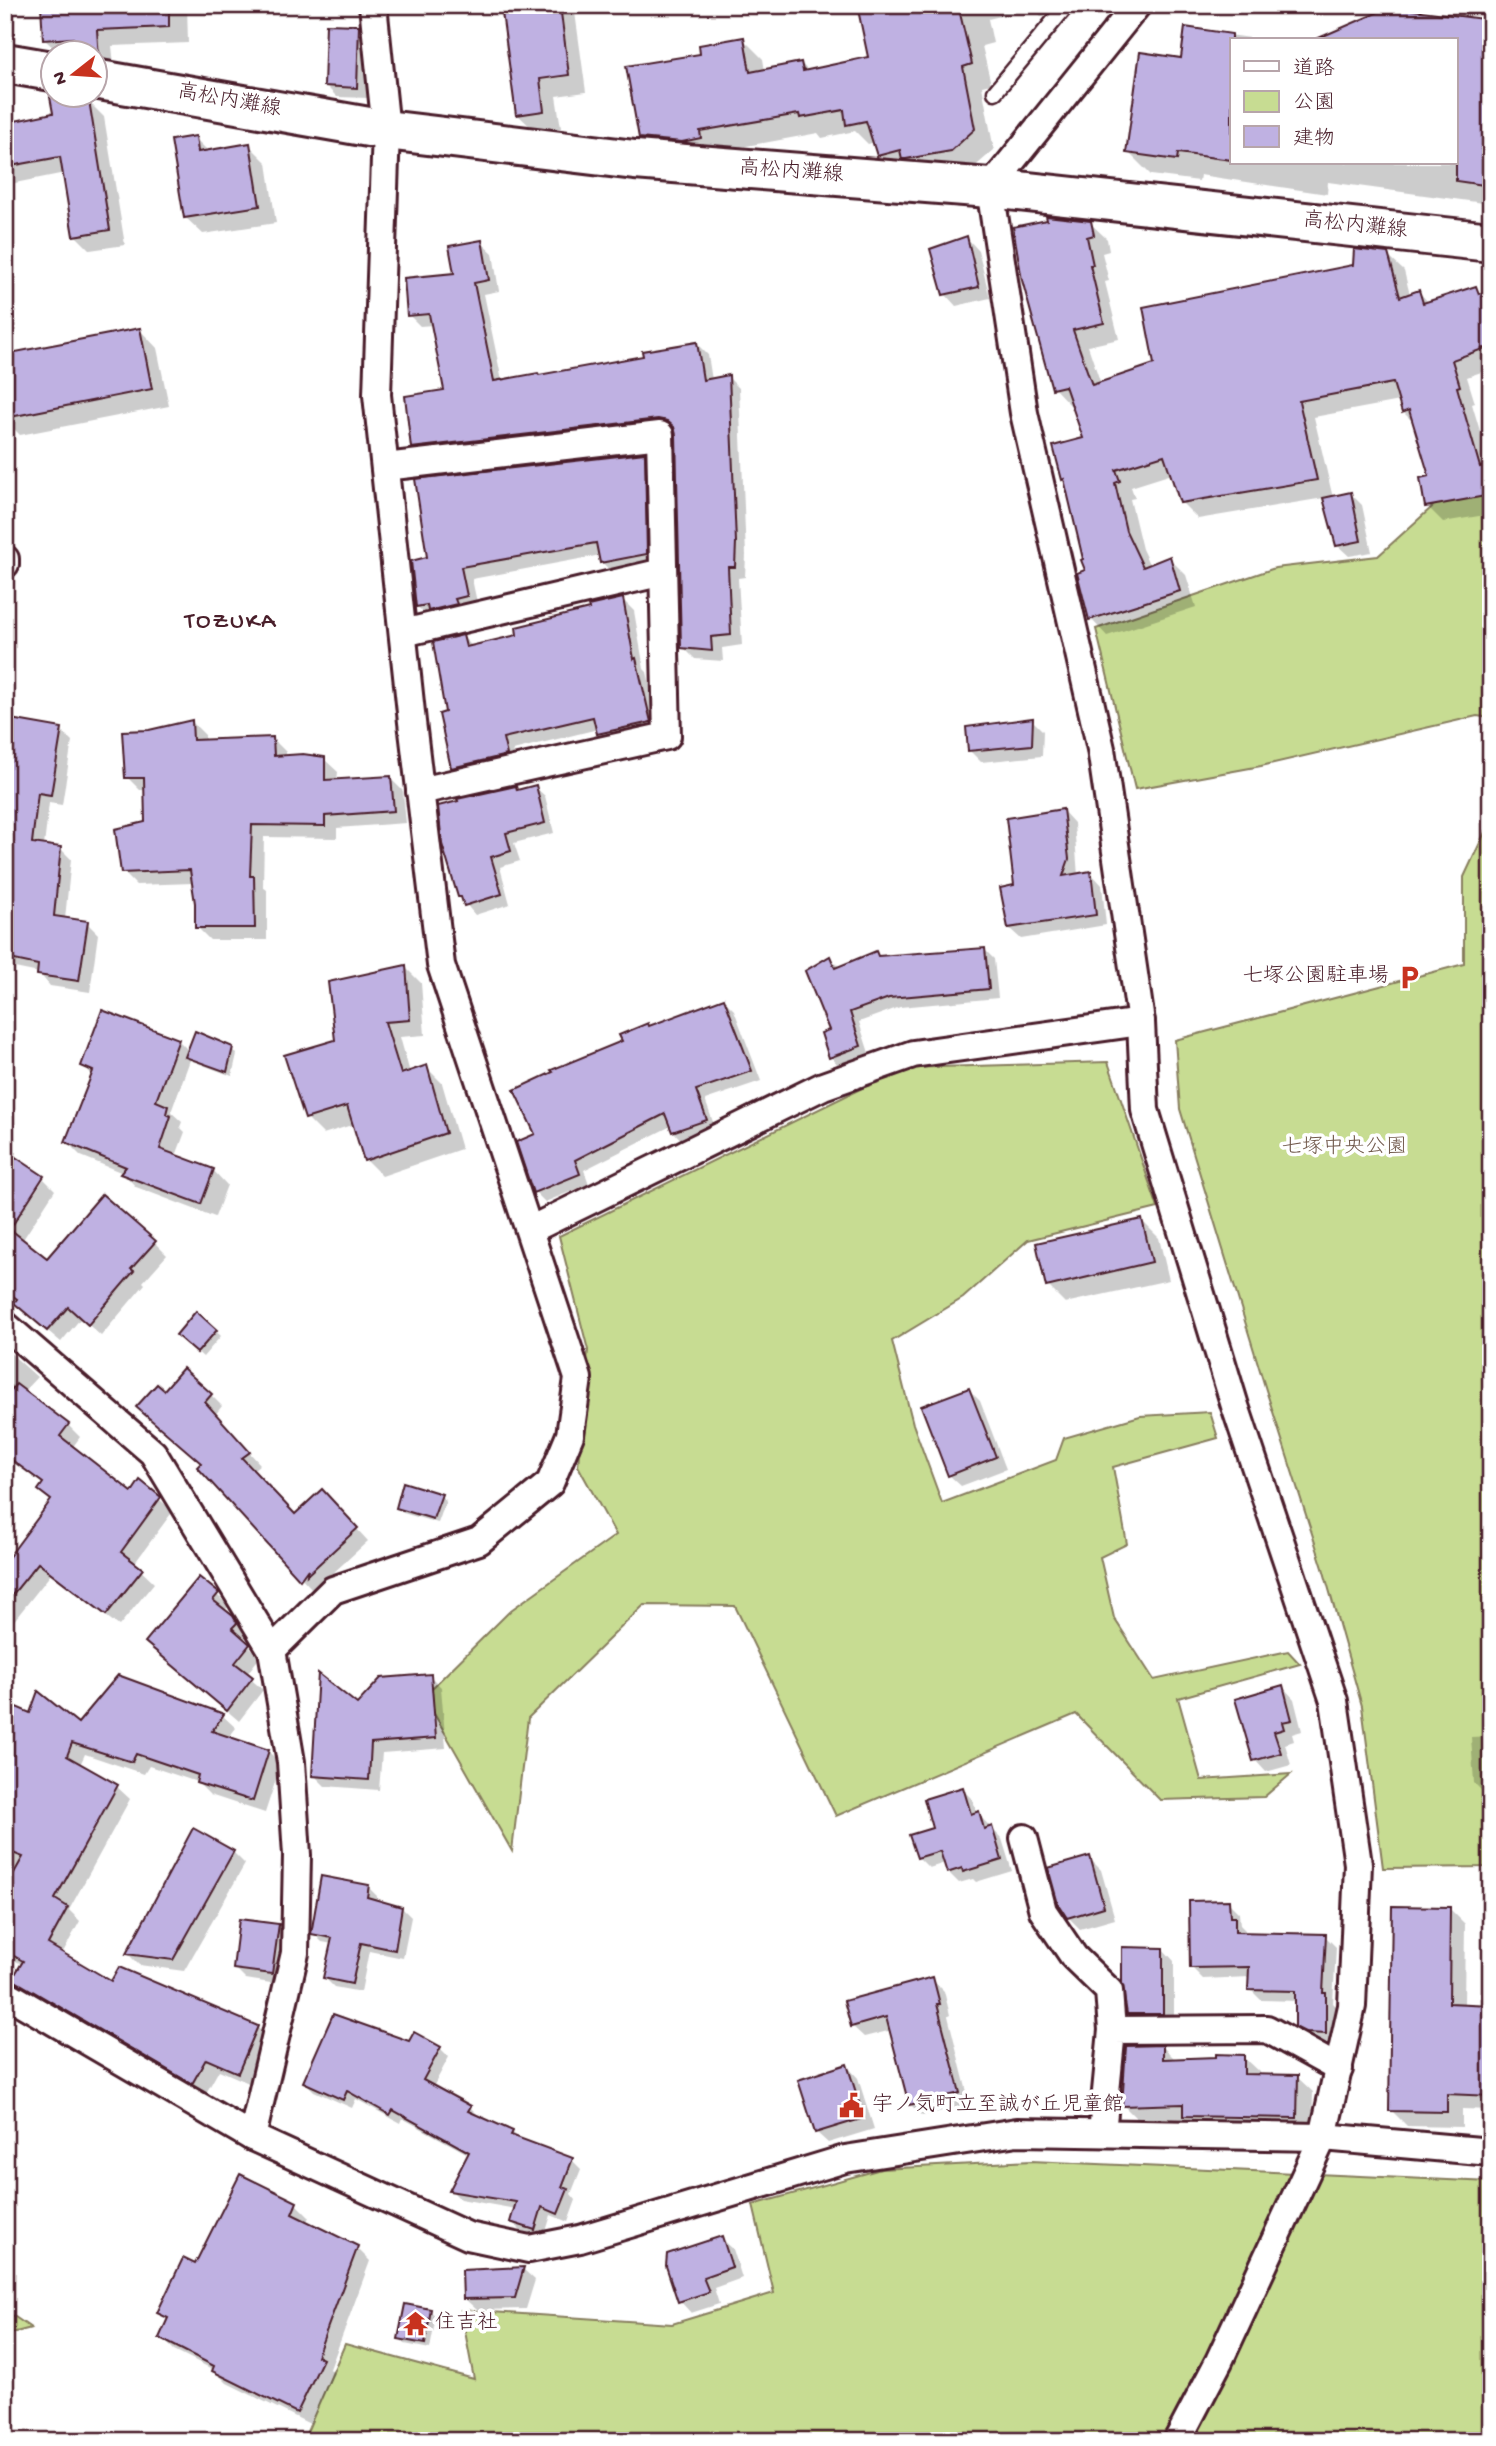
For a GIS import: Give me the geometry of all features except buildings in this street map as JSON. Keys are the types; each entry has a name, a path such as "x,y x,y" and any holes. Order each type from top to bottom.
{"main road":[{"path":"5,63 38,69"},
{"name":"高松内灘線","path":"108,81 386,130 635,160 990,188 1491,242"}],"street":[{"path":"272,1650 333,1590 480,1541 550,1483 570,1435 578,1378 441,965 377,395 386,130 373,5"},
{"path":"1138,5 990,188 1024,413 1101,749 1141,1022 1145,1110 1235,1406 1334,1701 1358,1864 1352,2006 1323,2137 1219,2361 1177,2441"},
{"path":"385,467 660,435 667,736 420,791"},
{"path":"403,634 663,572"},
{"path":"530,1230 823,1087 913,1054 1141,1022"},
{"path":"5,1325 153,1453 272,1650 292,1762 298,1855 295,1953 252,2137"},
{"path":"1024,1838 1043,1911 1074,1957 1109,1991 1112,2031 1102,2133"},
{"path":"5,1993 252,2137 468,2236 528,2249 580,2239 845,2159 1017,2132 1323,2137 1491,2152"},
{"path":"1112,2031 1267,2029 1339,2069"}],"lane":[{"path":"995,92 1068,5"}],"green space":[{"path":"1491,478 1491,718 1477,716 1261,766 1135,789 1096,629 1275,568 1378,556 1442,498"},
{"name":"七塚中央公園","path":"1491,826 1491,1867 1383,1868 1362,1706 1323,1568 1180,1109 1175,1040 1464,964 1464,877 1486,830"},
{"path":"1108,1062 1158,1208 1028,1240 963,1298 892,1341 913,1424 942,1503 1056,1460 1064,1438 1140,1416 1210,1412 1218,1438 1113,1467 1127,1544 1100,1557 1114,1618 1154,1680 1288,1651 1300,1664 1178,1698 1201,1780 1291,1774 1264,1797 1160,1800 1076,1714 836,1816 735,1606 644,1605 528,1718 512,1851 424,1696 511,1610 616,1535 578,1466 588,1350 559,1236 903,1068"},
{"path":"1031,2161 1491,2182 1491,2441 303,2441 345,2344 474,2379 461,2310 672,2324 774,2293 753,2205 881,2169"},
{"path":"5,2310 31,2328 5,2335"}],"place":[{"name":"七塚公園駐車場","path":"1409,977"},
{"name":"宇ノ気町立至誠が丘児童館","path":"852,2106"},
{"name":"住吉社","path":"415,2324"}],"district":[{"name":"TOZUKA","path":"231,622"}]}
